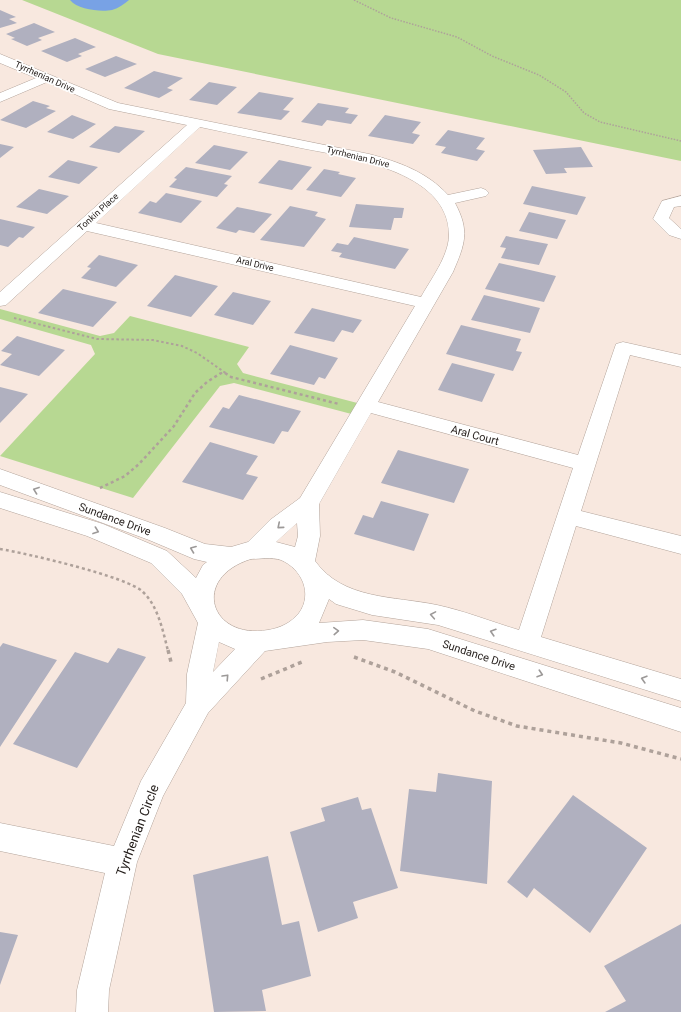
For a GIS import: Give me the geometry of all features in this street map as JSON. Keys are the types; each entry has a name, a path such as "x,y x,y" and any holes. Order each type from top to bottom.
{"street":[{"name":"Tyrrhenian Drive","path":"0,58 114,106 335,150 386,162 415,175 445,200 455,220 458,235 444,272 308,504 278,526 254,550"},
{"path":"0,98 46,78"},
{"name":"Tonkin Place","path":"0,301 197,123"},
{"path":"445,200 481,193"},
{"path":"681,201 668,204 661,219 675,232 681,234"},
{"name":"Aral Drive","path":"84,225 426,303"},
{"path":"527,643 623,348 681,361"},
{"name":"Aral Court","path":"365,405 585,464"},
{"name":"Sundance Drive","path":"0,477 157,534 202,553 231,556"},
{"name":"Sundance Drive","path":"0,500 95,530 159,556 191,588 207,618"},
{"path":"308,504 309,570 318,593 315,609 305,624 289,635 263,642 239,640 223,634 207,618 201,600 202,587 208,575 218,564 231,556 254,550 269,550 288,554 309,570 344,597 365,603 438,615 681,690"},
{"path":"568,516 681,546"},
{"name":"Tyrrhenian Circle","path":"199,705 200,674 207,618"},
{"name":"Sundance Drive","path":"263,642 327,632 363,630 428,639 681,720"},
{"name":"Tyrrhenian Circle","path":"92,1012 93,990 122,862 151,790 199,705 263,642"},
{"path":"0,837 122,862"}],"path":[{"path":"354,0 391,18 457,37 492,56 543,77 566,92 586,115 600,122 681,141"},
{"path":"9,316 97,339 153,340 171,343 198,352 231,377 339,405"},
{"path":"100,488 125,476 139,464 153,447 174,426 195,393 207,382 223,372"},
{"path":"0,549 85,570 142,590 155,610 171,662"},
{"path":"350,656 371,662 423,685 468,709 517,726 656,750 681,759"},
{"path":"255,682 303,662"}],"green space":[{"path":"22,0 681,0 681,161 158,54"},
{"path":"0,309 100,336 114,333 130,316 249,347 237,364 243,373 365,405 359,416 234,383 220,386 133,498 0,456 95,354 91,345 0,319"}],"water":[{"path":"70,0 129,0 115,9 102,11 90,10 78,6"}],"building":[{"path":"0,10 16,17 9,19 17,23 0,28"},
{"path":"34,23 55,32 38,38 42,40 27,46 11,39 15,38 6,34"},
{"path":"75,38 96,47 78,54 82,56 67,62 41,51"},
{"path":"116,56 137,64 105,77 85,69"},
{"path":"154,71 183,78 167,88 173,90 159,98 124,88"},
{"path":"209,82 237,87 217,105 189,100"},
{"path":"259,92 294,98 283,110 290,111 281,120 237,113"},
{"path":"33,101 50,106 46,108 56,111 26,128 0,120"},
{"path":"318,103 349,108 345,113 358,115 351,124 327,120 322,126 301,122"},
{"path":"72,115 96,124 73,139 47,132"},
{"path":"385,115 421,122 412,133 420,135 413,144 368,136"},
{"path":"115,126 145,131 119,153 89,147"},
{"path":"448,130 485,138 476,149 485,151 477,161 441,153 446,147 435,145"},
{"path":"0,144 14,147 0,158"},
{"path":"214,145 248,152 230,170 195,163"},
{"path":"581,147 593,167 564,168 567,173 546,174 533,150"},
{"path":"68,160 98,167 79,184 48,177"},
{"path":"279,160 312,167 292,190 258,183"},
{"path":"186,167 232,176 224,184 228,185 217,197 169,187 177,179 174,178"},
{"path":"324,169 340,172 338,174 356,178 341,197 306,190"},
{"path":"532,186 586,197 577,215 523,204"},
{"path":"39,189 69,196 47,214 16,207"},
{"path":"166,193 202,201 181,223 138,213 150,201 156,203"},
{"path":"356,204 404,208 402,218 394,218 391,230 349,227"},
{"path":"290,206 318,212 315,216 326,219 304,247 260,240"},
{"path":"237,207 272,214 254,233 239,230 236,233 216,228"},
{"path":"529,212 566,220 557,239 519,231"},
{"path":"0,219 35,227 23,238 19,237 8,247 0,245"},
{"path":"506,236 548,244 539,265 501,258 506,248 500,247"},
{"path":"354,237 409,249 395,269 339,257 342,253 331,251 337,243 348,245"},
{"path":"99,255 138,265 116,287 81,278 91,268 87,267"},
{"path":"499,263 556,276 544,302 485,289"},
{"path":"175,275 218,286 191,317 147,306"},
{"path":"63,289 117,302 93,327 38,313"},
{"path":"233,292 271,301 253,325 214,315"},
{"path":"484,295 540,308 530,333 471,320"},
{"path":"312,308 362,320 353,333 342,330 334,342 294,333"},
{"path":"461,325 521,339 516,351 522,352 513,371 446,354"},
{"path":"17,336 65,350 39,376 0,365 12,354 1,351"},
{"path":"290,345 338,358 325,379 319,377 314,385 270,374"},
{"path":"452,363 495,374 482,402 438,390"},
{"path":"0,387 28,394 0,423"},
{"path":"239,395 301,411 288,432 282,431 274,444 209,427 223,407 229,409"},
{"path":"210,442 258,456 246,474 258,477 243,500 182,482"},
{"path":"398,450 469,469 454,503 381,483"},
{"path":"381,501 429,514 414,551 354,534 363,515 373,518"},
{"path":"3,643 57,660 0,747 0,647"},
{"path":"118,648 146,657 77,768 13,744 75,652 108,663"},
{"path":"438,773 492,781 487,884 400,871 409,789 436,792"},
{"path":"573,795 647,848 590,933 534,888 527,898 507,882"},
{"path":"358,797 362,810 371,808 398,888 353,902 358,918 318,932 290,832 325,821 321,808"},
{"path":"268,856 282,925 299,921 311,976 262,990 266,1011 214,1012 193,875"},
{"path":"681,924 681,1012 605,1012 626,1001 604,966"},
{"path":"0,932 18,935 0,985"}]}
